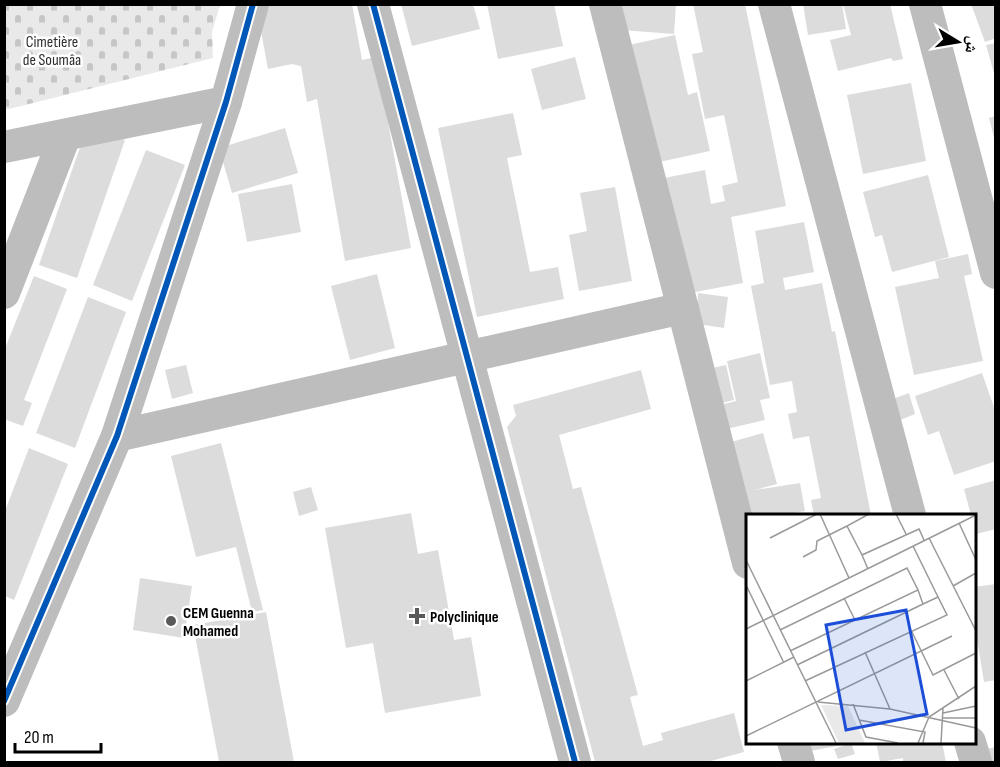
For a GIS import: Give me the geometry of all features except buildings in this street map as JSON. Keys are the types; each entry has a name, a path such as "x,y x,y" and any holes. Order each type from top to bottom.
{"street":[{"path":"4,701 117,436 226,102 253,4"},
{"path":"373,4 575,762"},
{"path":"605,4 746,555"},
{"path":"774,4 910,514"},
{"path":"925,4 996,273"},
{"path":"4,147 226,102"},
{"path":"4,293 64,136"},
{"path":"117,436 683,308"},
{"path":"794,743 799,762"},
{"path":"971,743 976,762"}],"green space":[{"name":"Cimetière de Soumâa","path":"4,5 220,5 212,32 213,58 5,110"}],"cycle path":[{"path":"4,701 117,436 226,102 253,4"},
{"path":"373,4 575,762"}],"place":[{"name":"Polyclinique","path":"417,616"},
{"name":"CEM Guenna Mohamed","path":"171,621"}]}
